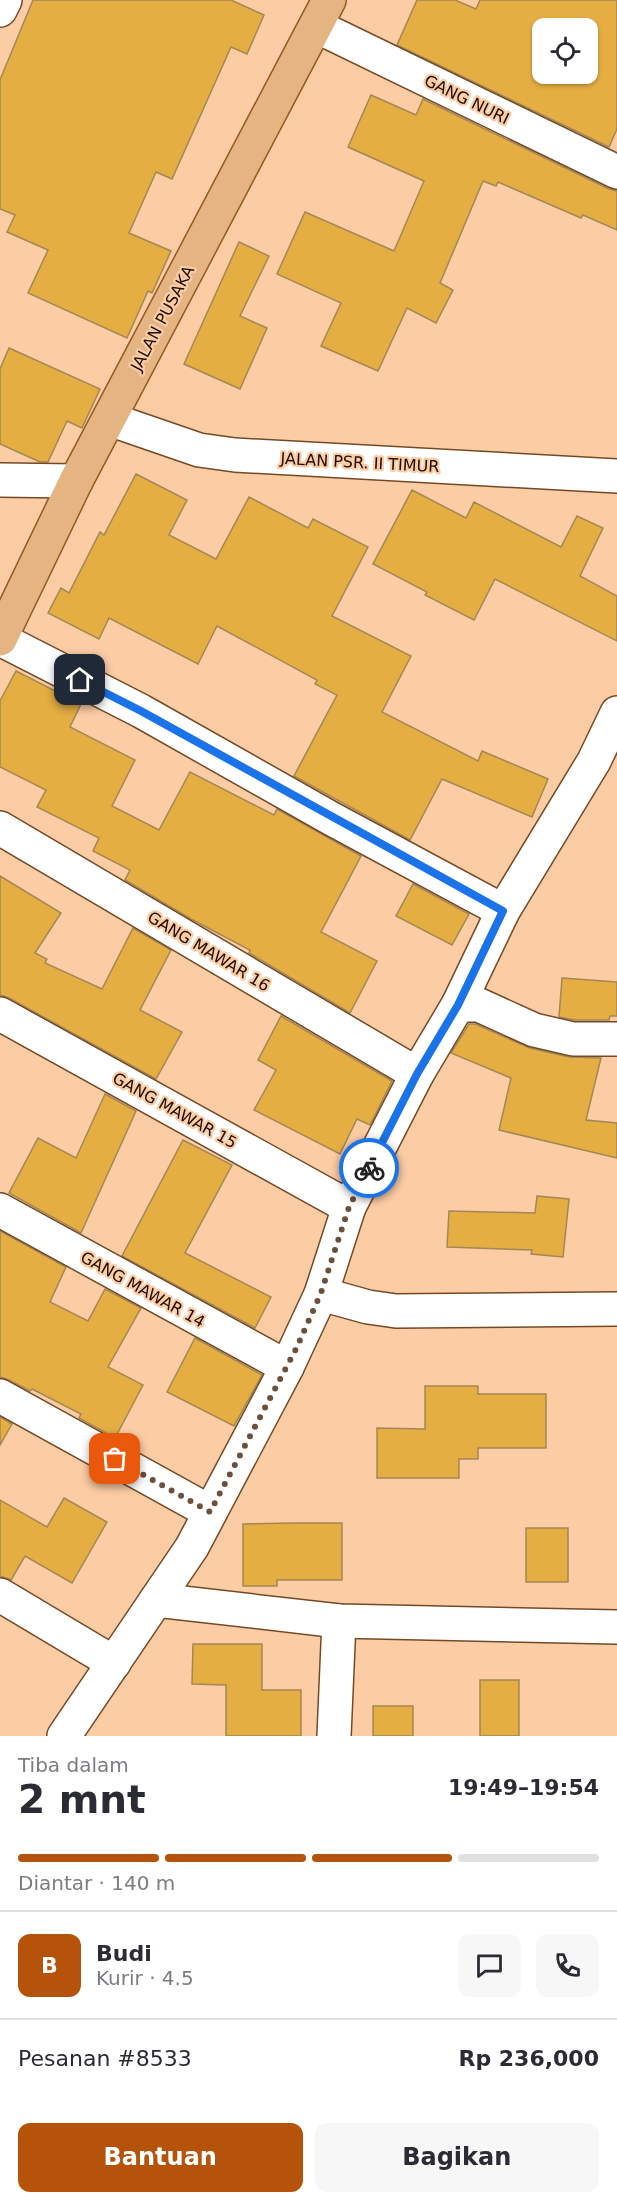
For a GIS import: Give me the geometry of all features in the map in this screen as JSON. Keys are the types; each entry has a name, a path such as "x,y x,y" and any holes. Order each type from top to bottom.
{"main road":[{"name":"JALAN PUSAKA","path":"0,639 76,481 323,13"}],"street":[{"path":"0,10 5,0"},
{"name":"GANG NURI","path":"323,13 617,172"},
{"name":"JALAN PSR. II TIMUR","path":"109,419 199,450 235,455 617,476"},
{"path":"0,480 76,481"},
{"path":"0,639 141,711 503,911"},
{"path":"64,1736 192,1547 287,1367 321,1293 349,1207 417,1074 458,1005 503,911 606,761 617,713"},
{"name":"GANG MAWAR 16","path":"0,828 417,1074"},
{"path":"458,1005 480,1005 534,1030 573,1039 617,1039"},
{"name":"GANG MAWAR 15","path":"0,1014 349,1207"},
{"name":"GANG MAWAR 14","path":"0,1210 287,1367"},
{"path":"321,1293 368,1307 396,1311 617,1309"},
{"path":"0,1396 210,1512"},
{"path":"0,1595 114,1663"},
{"path":"156,1600 339,1621 617,1627"},
{"path":"334,1736 339,1621"}],"building":[{"path":"33,0 231,0 264,15 247,54 231,47 172,179 156,172 129,233 171,251 152,293 148,291 127,338 28,293 48,250 7,232 15,215 0,209 0,80"},
{"path":"417,0 455,0 476,9 480,0 617,0 617,129 609,147 397,45"},
{"path":"371,95 416,115 423,99 617,191 617,230 583,215 581,218 498,182 496,186 483,181 440,283 453,290 436,323 407,308 378,371 321,346 341,303 277,274 305,212 394,251 424,181 348,147"},
{"path":"239,242 269,256 240,316 267,328 240,389 184,364"},
{"path":"9,348 100,389 82,428 67,421 48,462 40,462 0,444 0,369"},
{"path":"136,474 187,500 169,535 216,559 249,497 308,528 313,519 368,547 332,616 411,656 382,712 478,761 482,751 548,779 532,817 442,779 410,840 294,776 337,695 315,684 317,680 217,626 198,664 109,618 99,639 48,613 61,588 69,593 100,532 104,535"},
{"path":"412,490 466,518 474,502 561,547 577,516 603,528 580,576 617,596 617,641 495,579 474,620 425,595 427,592 373,564"},
{"path":"16,671 81,704 70,727 135,760 112,806 159,830 190,772 274,815 277,809 361,856 321,932 377,961 350,1013 249,953 250,950 125,880 130,870 93,851 99,838 37,807 46,790 0,767 0,701"},
{"path":"0,876 61,913 35,953 47,959 45,963 102,989 133,928 171,950 140,1010 182,1032 156,1079 0,995"},
{"path":"413,884 469,914 452,945 396,916"},
{"path":"562,978 617,982 617,1016 610,1016 609,1020 575,1020 559,1017"},
{"path":"281,1016 392,1081 370,1125 357,1119 340,1154 254,1110 276,1070 258,1060"},
{"path":"469,1024 475,1024 530,1048 569,1057 601,1058 586,1120 617,1123 617,1158 499,1130 511,1078 451,1053"},
{"path":"105,1094 136,1111 81,1233 9,1193 38,1138 76,1158"},
{"path":"183,1140 232,1165 185,1253 271,1297 255,1328 122,1256"},
{"path":"537,1196 569,1199 563,1257 531,1254 532,1250 447,1247 449,1211 535,1213"},
{"path":"0,1231 66,1267 50,1302 88,1321 105,1289 141,1308 108,1367 143,1385 115,1438 79,1418 81,1414 32,1389 30,1391 0,1377"},
{"path":"195,1338 262,1375 234,1426 167,1392"},
{"path":"425,1386 478,1386 478,1394 546,1394 546,1448 478,1448 478,1459 459,1459 459,1478 377,1478 377,1428 425,1429"},
{"path":"0,1417 12,1424 0,1445"},
{"path":"64,1498 107,1522 72,1583 25,1556 11,1580 0,1576 0,1500 47,1527"},
{"path":"342,1523 342,1580 277,1580 277,1586 243,1586 243,1524"},
{"path":"526,1528 568,1528 568,1582 526,1582"},
{"path":"193,1644 262,1644 262,1690 301,1690 301,1736 226,1736 226,1685 192,1684"},
{"path":"480,1680 519,1680 519,1736 480,1736"},
{"path":"373,1706 413,1706 413,1736 373,1736"}],"way so far":[{"path":"115,1459 210,1512 296,1349 321,1293 349,1207 369,1168"}],"route":[{"path":"80,680 141,711 332,819 503,911 458,1005 417,1074 369,1168"}]}
